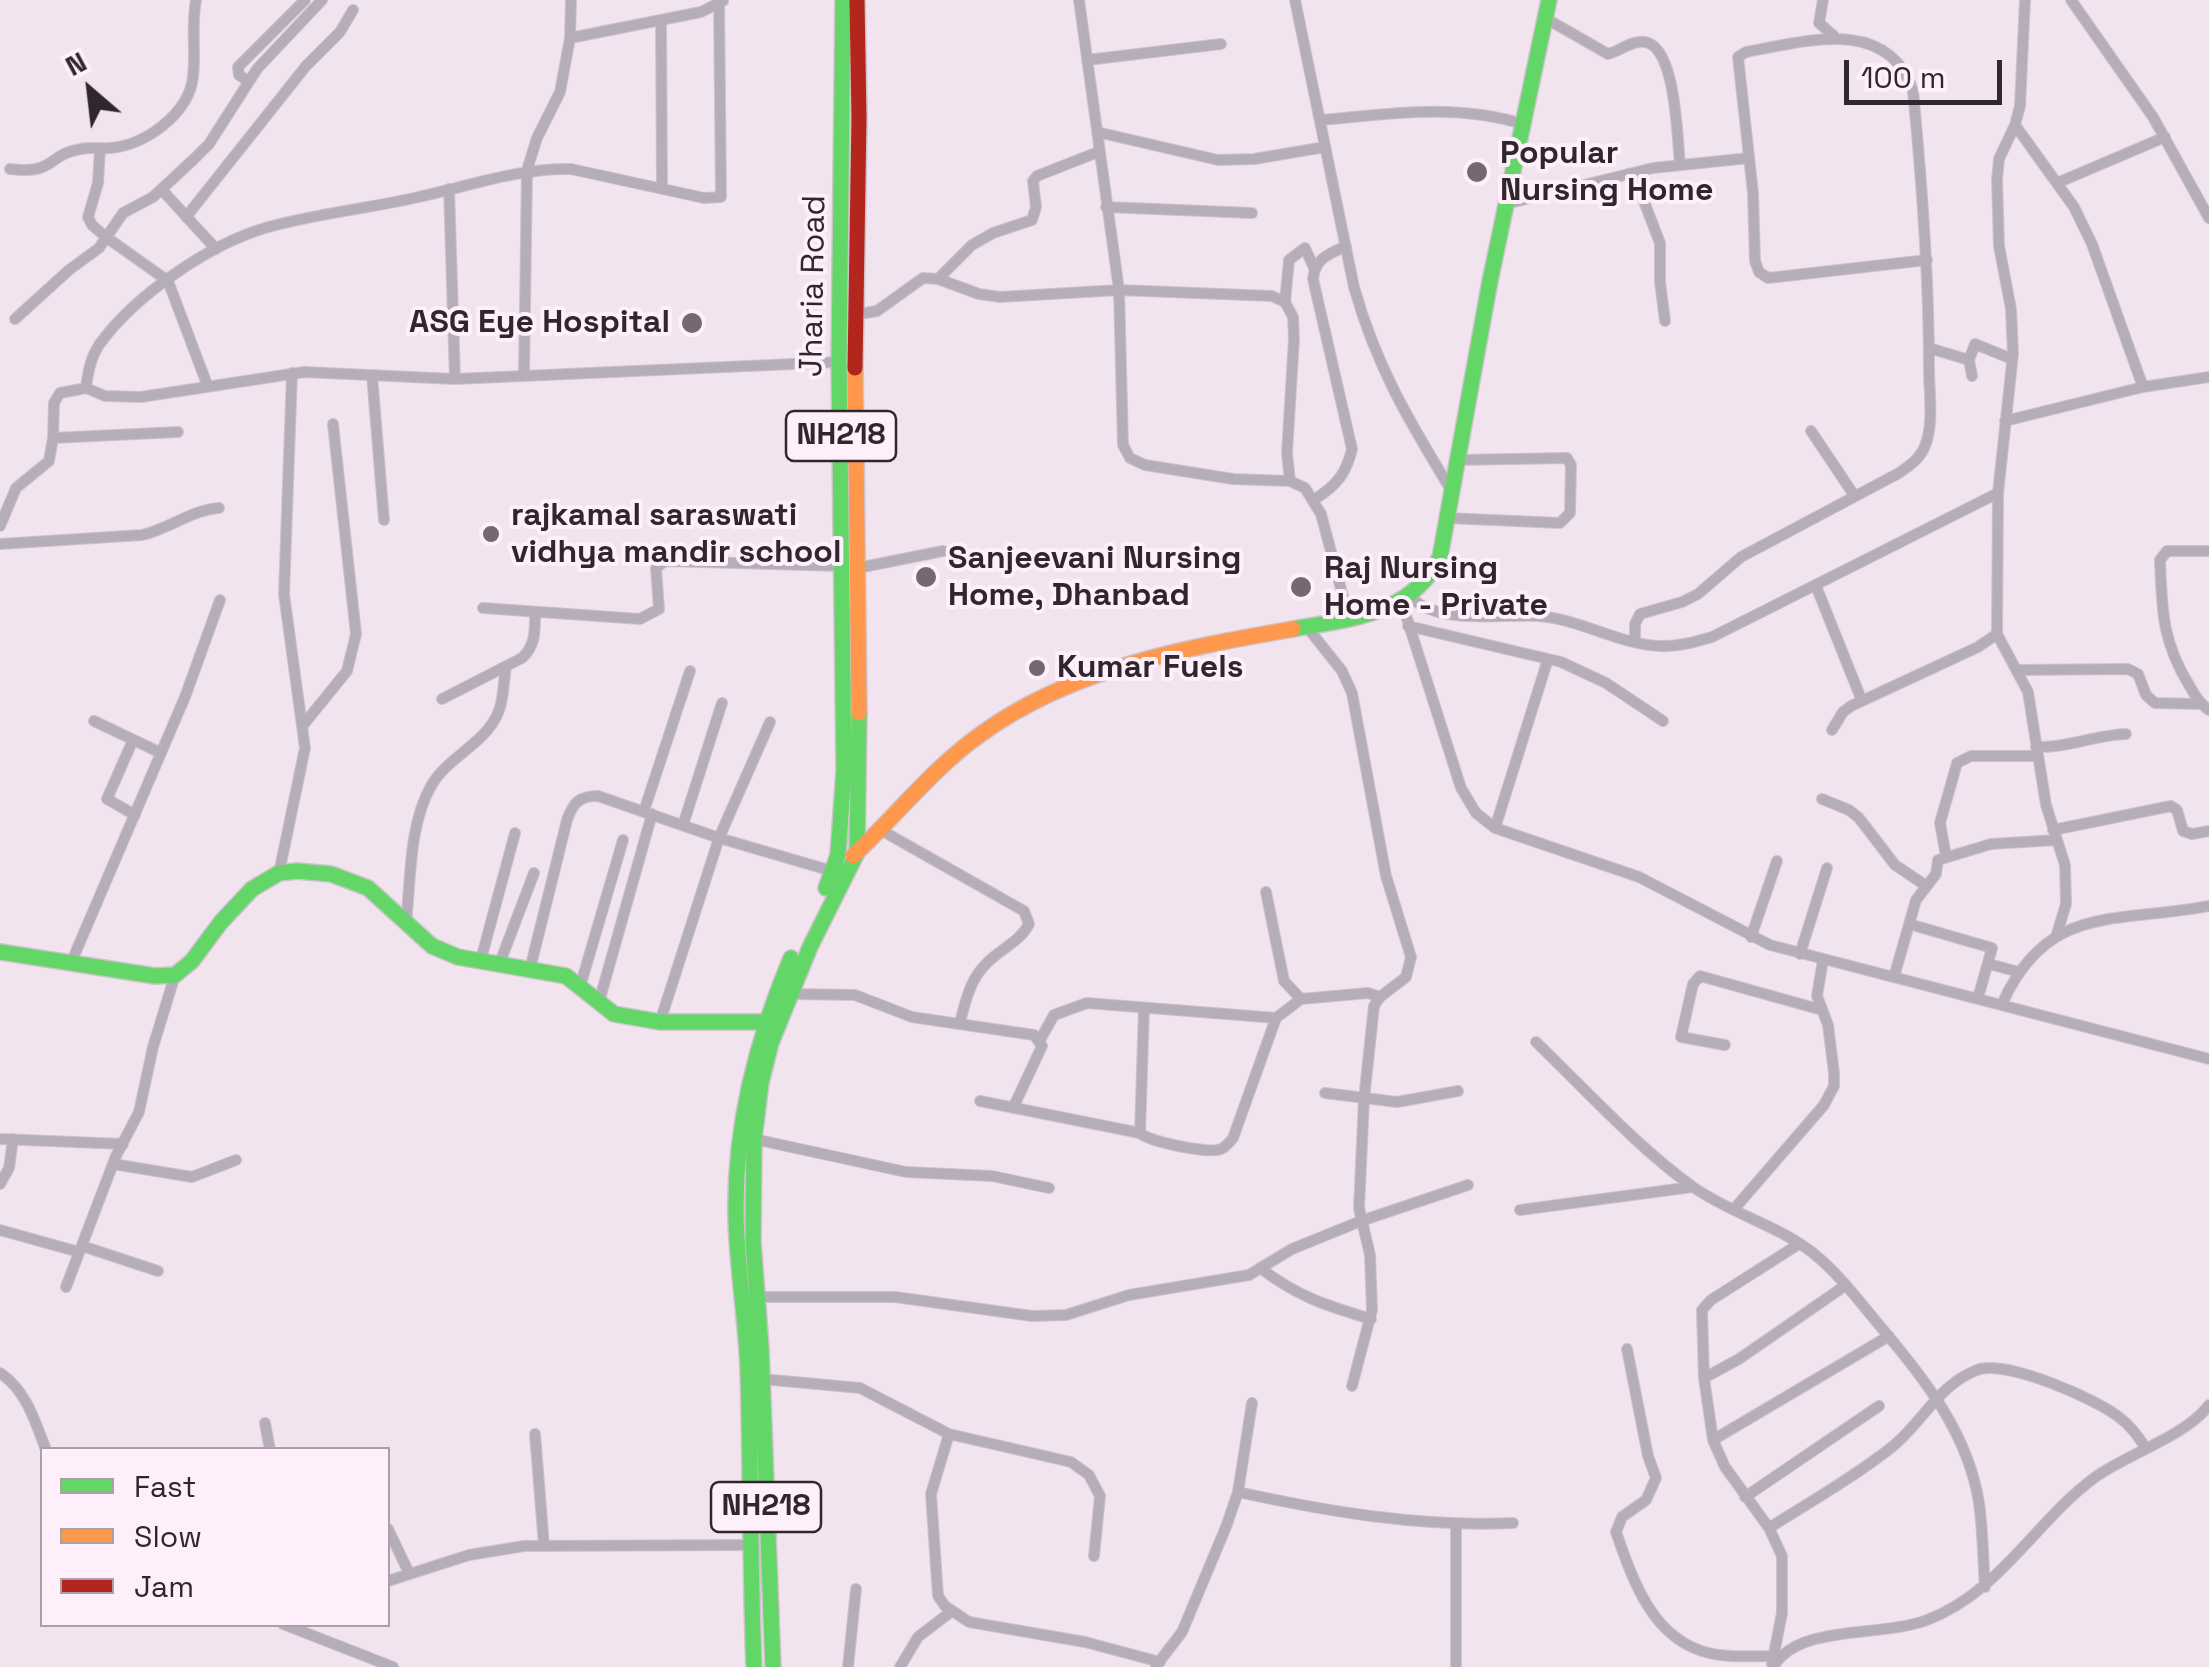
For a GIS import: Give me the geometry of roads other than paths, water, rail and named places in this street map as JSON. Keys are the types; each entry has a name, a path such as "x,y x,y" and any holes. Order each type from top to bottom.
{"main road":[{"name":"Jharia Road","path":"843,0 857,853"},
{"name":"Jharia Road","path":"834,872 842,832 850,567 840,362 847,314 860,118 856,0"},
{"path":"834,872 979,734 1049,691 1143,661 1349,618 1406,600 1434,573 1549,0"},
{"name":"NH218","path":"752,1315 757,1297 752,1212 754,1139 772,1022 790,994 857,853"},
{"path":"0,952 155,976 175,975 192,962 252,889 279,873 296,870 368,888 432,946 480,963 566,976 614,1014 660,1022 772,1022"},
{"name":"NH218","path":"754,1667 748,1545 754,1347 736,1220 737,1149 749,1075 772,1022 800,938 834,872"},
{"name":"NH218","path":"754,1347 762,1379 772,1667"}],"street":[{"path":"10,169 39,171 70,152 114,148 145,137 180,108 193,76 196,0"},
{"path":"248,81 239,74 238,67 305,0"},
{"path":"15,319 100,248 123,213 162,190 208,144 248,81 322,0"},
{"path":"524,375 527,170 537,138 560,92 570,38 571,0"},
{"path":"1078,0 1118,290 1123,445 1130,458 1145,465 1233,479 1290,481 1305,488 1315,499 1349,618"},
{"path":"1294,0 1367,332 1386,380 1452,491"},
{"path":"1823,0 1819,22 1835,37"},
{"path":"2025,0 2020,106 2016,125 1999,159 1996,213 2010,309 2012,359 1998,493 1996,634 2031,703 2037,752 2068,884 2056,936"},
{"path":"2071,0 2165,137 2209,218"},
{"path":"86,388 90,363 98,346 141,302 216,249 266,228 527,170 571,169 704,198 721,197 721,2 701,12 570,38"},
{"path":"186,217 306,66 340,32 353,10"},
{"path":"1545,18 1608,54 1638,42 1658,48 1670,80 1680,164"},
{"path":"661,20 662,189"},
{"path":"1635,642 1635,624 1640,614 1698,594 1741,557 1898,474 1926,446 1927,260 1917,128 1908,76 1898,63 1854,38 1835,37 1746,52 1738,57 1759,272 1768,278 1927,260"},
{"path":"1087,60 1221,44"},
{"path":"1320,120 1463,110 1523,124"},
{"path":"2016,125 2074,207 2092,244 2143,387"},
{"path":"1097,132 1218,160 1254,159 1325,147"},
{"path":"2057,183 2165,137"},
{"path":"100,148 98,183 88,217 106,237 168,281 208,386"},
{"path":"938,279 972,245 1032,220 1036,207 1032,181 1038,176 1098,152"},
{"path":"1506,204 1680,164 1749,158"},
{"path":"1634,173 1660,243 1666,321"},
{"path":"162,190 216,249"},
{"path":"449,190 455,379"},
{"path":"1106,207 1252,213"},
{"path":"1314,268 1321,258 1346,246"},
{"path":"1284,302 1289,260 1305,248 1314,268 1313,279 1352,449 1347,471 1315,499"},
{"path":"847,314 877,311 923,278 1000,298 1118,290 1272,296 1284,302 1293,317 1288,423 1290,481"},
{"path":"1972,376 1968,360 1975,344 2012,359"},
{"path":"1929,348 1968,360"},
{"path":"0,526 16,488 48,462 54,438 54,403 60,393 86,388 104,396 142,397 292,373 455,379 840,362"},
{"path":"279,873 301,776 304,724 284,594 292,373"},
{"path":"372,375 384,520"},
{"path":"2005,422 2143,387 2209,377"},
{"path":"304,724 348,671 356,634 333,424"},
{"path":"1811,430 1854,495"},
{"path":"54,438 178,432"},
{"path":"1447,518 1560,522 1570,513 1567,458 1458,460"},
{"path":"1406,600 1432,612 1546,616 1635,642 1659,646 1689,644 1712,637 1998,493"},
{"path":"0,544 142,535 204,509 219,508"},
{"path":"483,608 649,618 660,610 656,568 660,562 850,567 943,551"},
{"path":"2205,707 2168,648 2160,560 2167,551 2209,551"},
{"path":"1816,586 1862,701"},
{"path":"72,963 220,600"},
{"path":"1406,600 1408,626 1461,788 1476,813 1495,828 1639,877 1751,936 1800,954 2209,1059"},
{"path":"442,698 529,652 535,636 535,612"},
{"path":"1408,626 1548,658 1586,672 1663,721"},
{"path":"1307,627 1342,671 1352,693 1386,876 1412,957 1406,977 1374,1006 1358,1208 1370,1255 1370,1319 1352,1386"},
{"path":"1832,730 1843,712 1996,634"},
{"path":"1495,828 1548,658"},
{"path":"406,922 416,830 426,797 449,763 497,716 506,666"},
{"path":"2017,670 2128,669 2138,674 2146,695 2155,702 2205,707"},
{"path":"599,1002 648,812 690,671"},
{"path":"683,825 722,703"},
{"path":"94,721 161,752"},
{"path":"660,1022 720,838 770,722"},
{"path":"1946,856 1940,823 1958,763 1970,756 2037,752 2126,734"},
{"path":"133,740 107,799 134,815"},
{"path":"530,969 567,820 575,802 585,796 598,796 834,872"},
{"path":"1822,799 1859,818 1895,865 1925,884"},
{"path":"1894,978 1916,900 1936,874 1938,860 1946,856 1991,844 2055,835 2171,806 2183,831 2209,831"},
{"path":"879,829 1024,911 1029,924 1024,934 977,974 960,1022"},
{"path":"480,963 514,833"},
{"path":"580,986 623,840"},
{"path":"1751,936 1777,861"},
{"path":"1800,954 1827,868"},
{"path":"499,965 534,872"},
{"path":"1266,892 1284,981 1302,999"},
{"path":"2002,1004 2026,960 2056,936 2077,926 2115,917 2209,906"},
{"path":"1909,924 1993,950 1978,998"},
{"path":"1735,1208 1831,1095 1834,1073 1829,1030 1817,996 1823,960"},
{"path":"1989,964 2019,972"},
{"path":"66,1287 113,1164 139,1112 175,975"},
{"path":"1724,1045 1681,1037 1693,984 1700,976 1822,1010"},
{"path":"980,1101 1140,1134 1155,1141 1210,1150 1224,1148 1233,1138 1276,1018 1302,999 1368,993 1380,997"},
{"path":"790,994 855,995 912,1017 1034,1035 1040,1040"},
{"path":"1014,1108 1040,1056 1040,1040 1054,1015 1076,1005 1276,1018"},
{"path":"1140,1134 1144,1008"},
{"path":"1536,1042 1652,1154 1693,1186 1799,1244 1846,1286 1889,1336 1936,1396 1955,1430 1979,1502 1985,1587"},
{"path":"1325,1094 1397,1102 1458,1091"},
{"path":"0,1138 123,1144"},
{"path":"0,1184 9,1168 13,1139"},
{"path":"754,1139 906,1172 992,1176 1049,1188"},
{"path":"113,1164 180,1177 206,1174 236,1160"},
{"path":"757,1297 895,1297 1032,1316 1066,1315 1129,1295 1249,1275 1292,1249 1468,1185"},
{"path":"1520,1210 1693,1186"},
{"path":"0,1230 158,1270"},
{"path":"1772,1663 1782,1613 1782,1556 1769,1528 1745,1497 1713,1440 1704,1378 1704,1305 1799,1244"},
{"path":"1260,1268 1314,1302 1370,1319"},
{"path":"1704,1378 1739,1359 1846,1286"},
{"path":"1713,1440 1889,1336"},
{"path":"1627,1349 1656,1478 1646,1500 1618,1522 1616,1532 1636,1584 1664,1628 1677,1640 1724,1656 1772,1663 1790,1647 1833,1635 1902,1629 1962,1606 2094,1479 2183,1428 2209,1406"},
{"path":"1769,1528 1889,1449 1917,1422 1936,1396 1980,1368 2001,1368 2103,1406 2135,1432 2145,1447"},
{"path":"0,1373 30,1407 45,1447"},
{"path":"762,1379 860,1388 949,1434 1079,1466 1100,1496 1094,1556"},
{"path":"949,1434 935,1476 931,1504 938,1596 952,1612 969,1622 1085,1642 1158,1664 1182,1632 1238,1492 1252,1403"},
{"path":"1745,1497 1879,1406"},
{"path":"265,1422 269,1447"},
{"path":"535,1434 544,1546"},
{"path":"1238,1492 1375,1518 1456,1524 1513,1523"},
{"path":"1456,1524 1456,1667"},
{"path":"390,1533 409,1573"},
{"path":"390,1580 470,1556 544,1546 748,1545"},
{"path":"848,1667 856,1589"},
{"path":"900,1667 918,1637 952,1612"},
{"path":"291,1627 393,1667"}],"place":[{"name":"Popular Nursing Home","path":"1477,172"},
{"name":"ASG Eye Hospital","path":"692,323"},
{"name":"rajkamal saraswati vidhya mandir school","path":"491,534"},
{"name":"Sanjeevani Nursing Home, Dhanbad","path":"926,577"},
{"name":"Raj Nursing Home - Private","path":"1301,587"},
{"name":"Kumar Fuels","path":"1037,668"}]}
